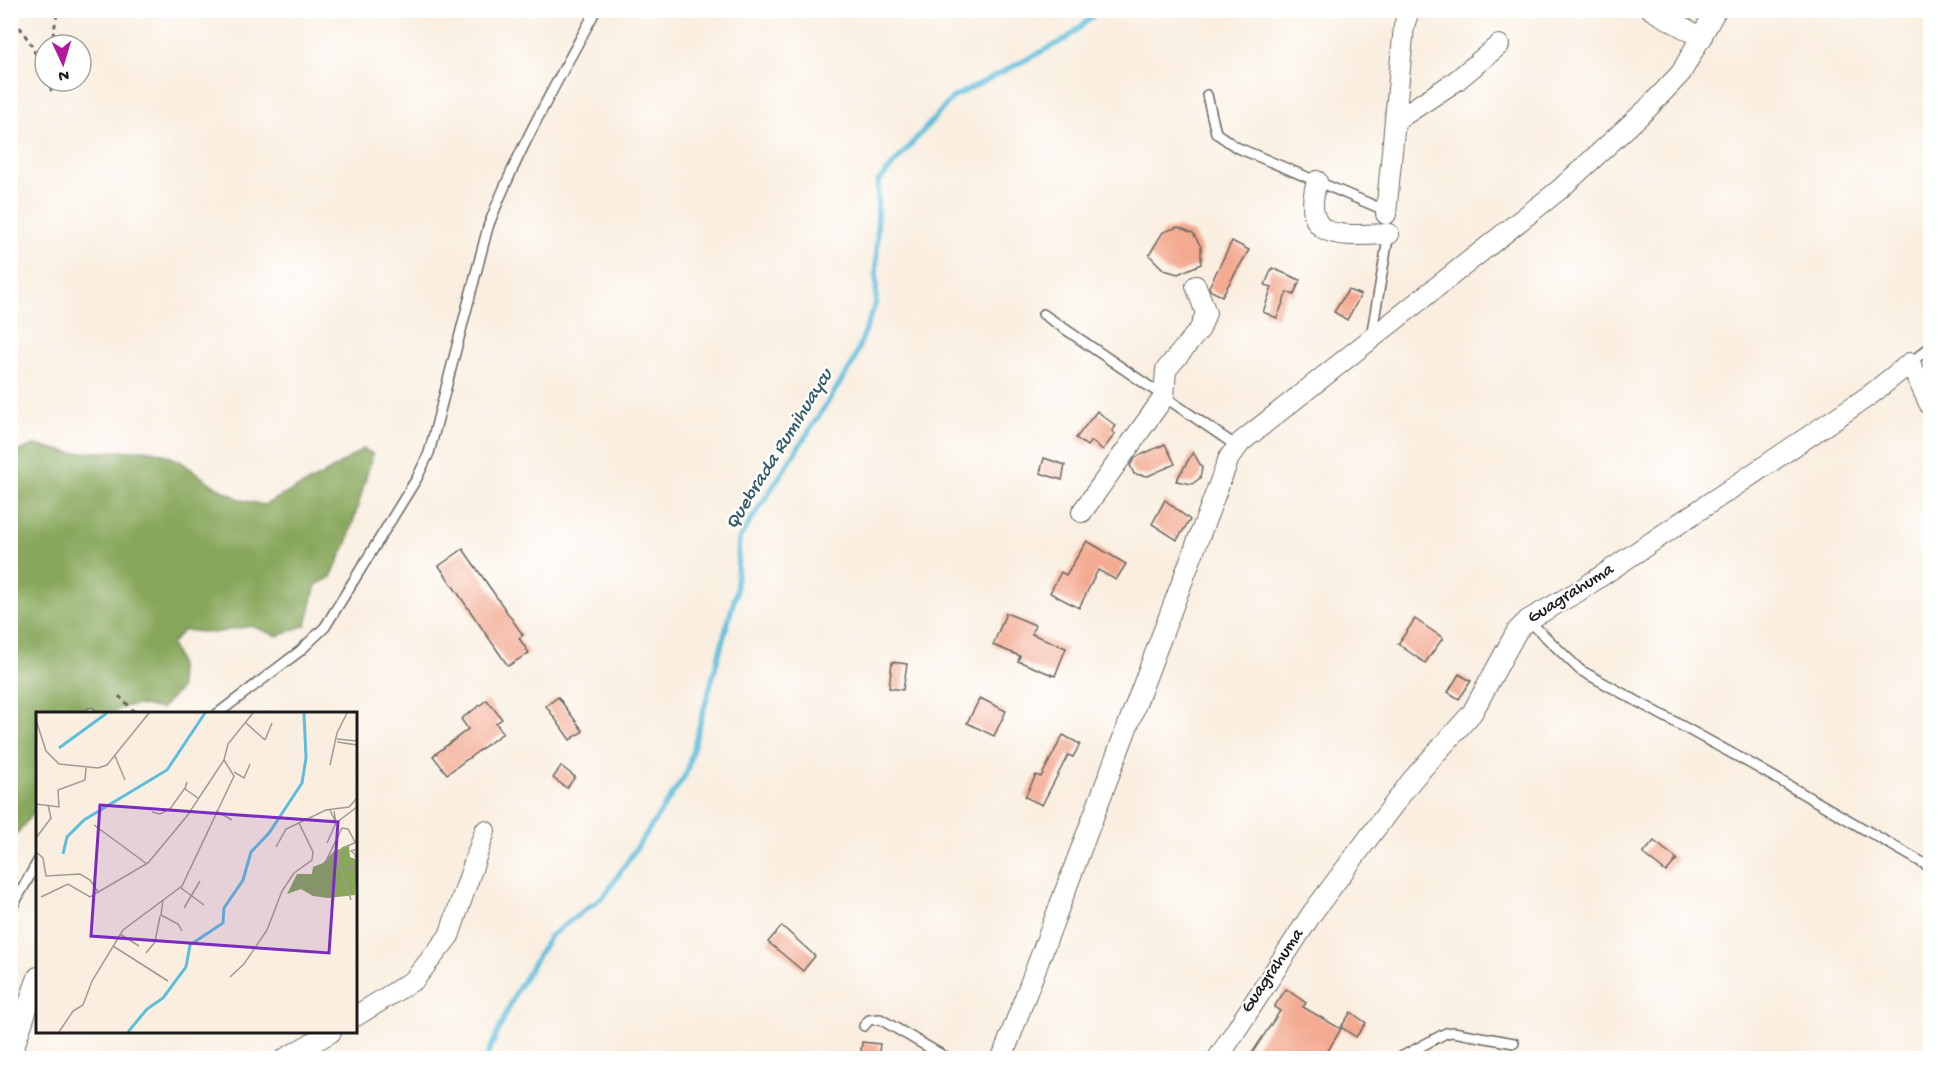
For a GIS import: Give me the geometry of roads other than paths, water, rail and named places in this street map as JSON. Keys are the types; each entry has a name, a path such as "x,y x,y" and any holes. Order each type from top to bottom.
{"street":[{"path":"1386,214 1404,26 1409,10"},
{"path":"1652,10 1702,38"},
{"path":"1002,1059 1220,476 1238,447 1559,190 1647,109 1681,73 1716,10"},
{"path":"1395,121 1456,81 1499,45"},
{"path":"1317,181 1311,202 1313,217 1325,232 1334,236 1389,234"},
{"path":"1082,512 1164,397 1166,370 1200,329 1206,313 1196,286"},
{"path":"1910,363 1930,405"},
{"name":"Guagrahuma","path":"1218,1059 1313,912 1412,780 1472,713 1507,644 1528,620 1579,591 1870,395 1910,363"},
{"path":"357,1015 414,980 449,936 484,831"},
{"path":"14,1057 36,984"},
{"path":"286,1059 319,1035"}],"lane":[{"path":"220,712 300,651 325,627 417,478 429,453 496,206 518,154 596,10"},
{"path":"1207,95 1216,133 1236,147 1382,209 1386,214 1389,234 1370,340"},
{"path":"1042,314 1238,447"},
{"path":"1910,363 1930,347"},
{"path":"1528,620 1580,670 1753,765 1930,867"},
{"path":"10,911 36,865"},
{"path":"864,1026 869,1020 880,1019 947,1059"},
{"path":"1399,1059 1453,1032 1514,1043"}],"waterway":[{"name":"Quebrada Rumihuaycu","path":"486,1058 516,992 550,936 605,895 686,774 736,593 739,539 853,363 876,302 878,182 952,98 1066,39 1100,10"},
{"path":"1919,1058 1930,1049"}]}
